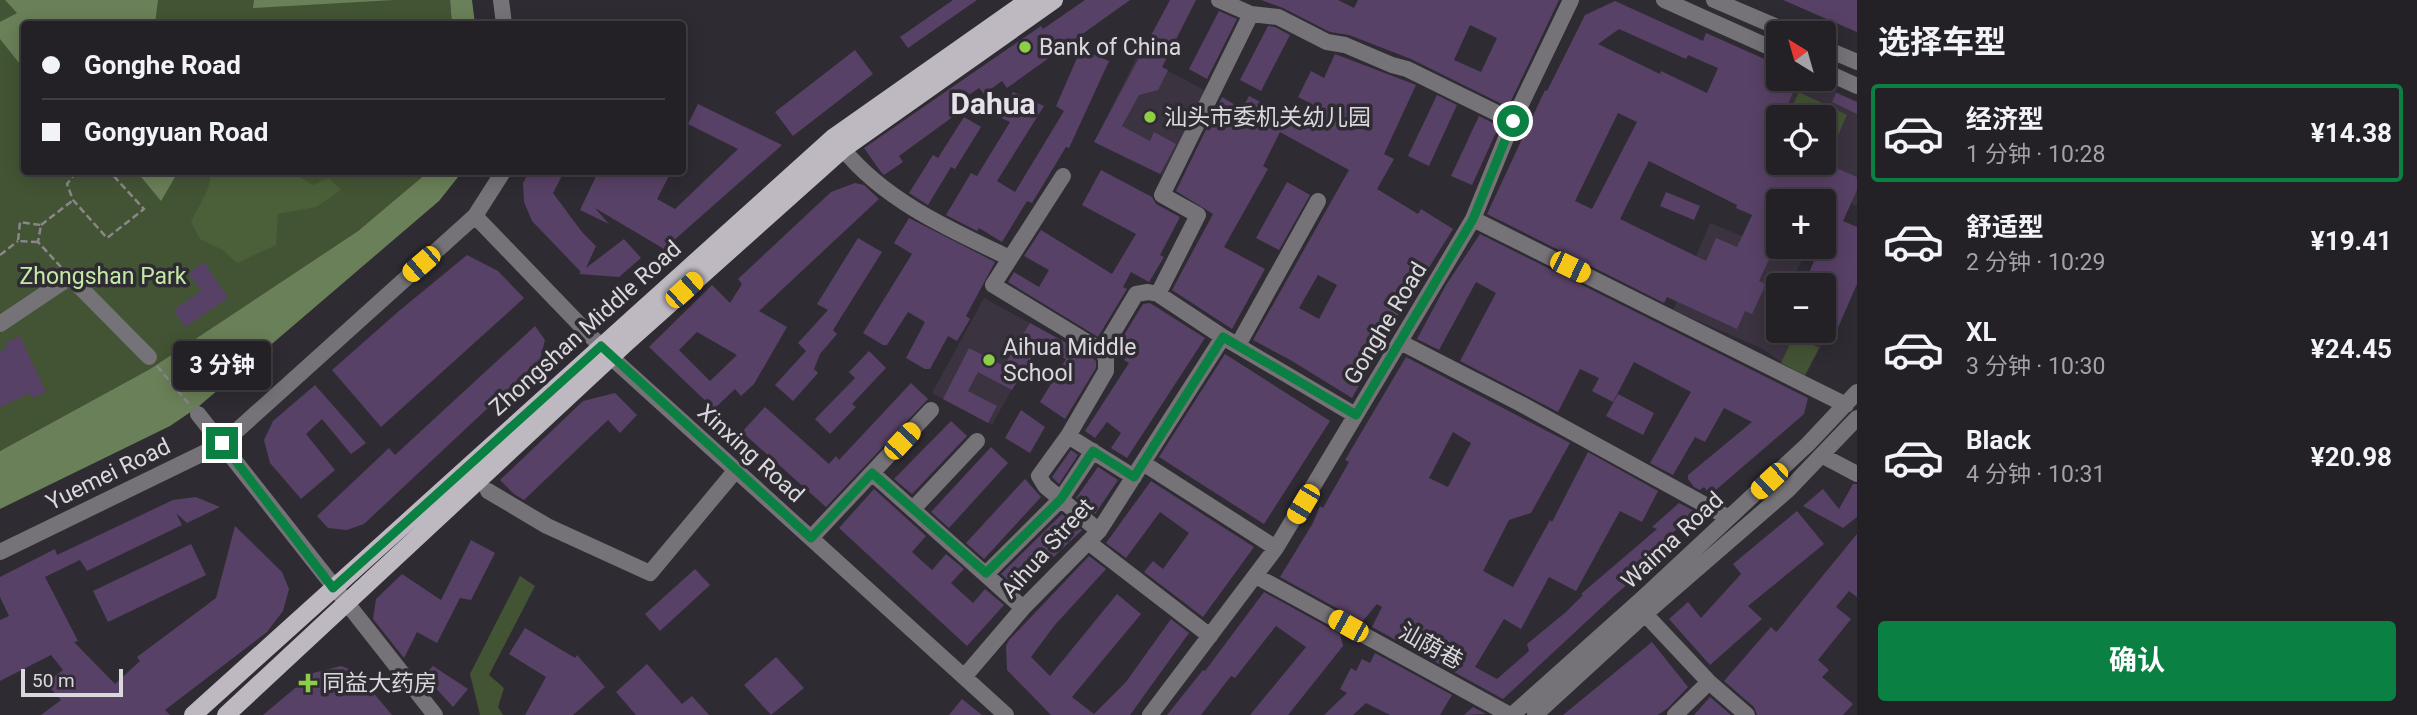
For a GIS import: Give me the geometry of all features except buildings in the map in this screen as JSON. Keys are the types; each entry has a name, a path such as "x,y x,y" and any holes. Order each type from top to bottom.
{"main road":[{"name":"Zhongshan Middle Road","path":"226,715 347,604 606,351 834,138 1029,0"},
{"name":"Zhongshan Middle Road","path":"193,715 333,588 843,149 1054,0"}],"street":[{"path":"501,0 504,21"},
{"path":"1219,0 1251,14 1278,17 1327,42 1345,45 1407,69 1513,121"},
{"name":"Gonghe Road","path":"1150,715 1276,548 1473,219 1513,121 1571,0"},
{"path":"1664,0 1766,46"},
{"path":"1714,0 1766,22"},
{"path":"1158,295 1198,215 1162,195 1251,14"},
{"path":"1836,53 1857,62"},
{"path":"1836,76 1857,86"},
{"path":"843,149 858,167 887,191 959,233 1010,258"},
{"name":"Yuemei Road","path":"0,552 222,443 475,216 501,175"},
{"path":"1063,176 993,285 1102,351 1107,359 1107,371 1069,436 1039,476 1045,486 1061,499 1093,536 1210,636"},
{"path":"1238,345 1318,201"},
{"name":"Xinxing Road","path":"475,216 606,351 1006,715"},
{"path":"1473,219 1852,398"},
{"path":"0,324 70,277 149,356"},
{"path":"1102,351 1136,294 1147,292 1158,295 1223,337 1356,415"},
{"name":"Aihua Street","path":"964,677 1023,608 1093,536 1223,337"},
{"path":"1400,342 1521,404 1730,518"},
{"name":"Waima Road","path":"1511,715 1730,518 1852,398"},
{"path":"811,538 931,410"},
{"path":"198,414 435,715"},
{"name":"Waima Road","path":"1535,715 1645,614 1788,490 1857,418"},
{"path":"1069,436 1134,477"},
{"path":"913,509 977,441"},
{"path":"986,573 1061,499 1093,451"},
{"path":"1823,456 1857,474"},
{"path":"1143,463 1276,548"},
{"path":"488,491 547,527 650,573 736,470"},
{"path":"872,473 1023,608"},
{"name":"汕荫巷","path":"1256,576 1511,715"},
{"path":"1645,614 1709,682 1747,715"},
{"path":"1675,715 1709,682"}],"path":[{"path":"74,175 67,184 73,200 107,238 144,209 113,175"},
{"path":"38,242 41,225 73,200"},
{"path":"18,241 20,222 41,225"},
{"path":"0,255 18,241 38,242 70,277"},
{"path":"149,356 198,414"}],"shaded area":[{"path":"5,0 158,0 155,21 21,21 21,65 0,39 0,22 17,13"},
{"path":"254,0 394,0 253,8"},
{"path":"450,0 472,0 475,21 452,21"},
{"name":"汕头市委机关幼儿园","path":"1138,55 1206,91 1162,175 1094,142"},
{"path":"1776,91 1835,91 1857,102 1857,206 1836,196 1836,189 1820,189 1779,175 1836,175 1836,105 1773,105"},
{"path":"1766,143 1766,171 1761,169"},
{"path":"139,175 176,175 161,201"},
{"path":"210,175 296,175 313,185 329,178 341,190 316,207 278,214 276,245 237,263 223,250 200,239 191,222 208,189"},
{"path":"424,175 460,175 439,201 198,407 170,426 0,509 0,451 150,369 358,231"},
{"path":"1710,223 1766,246 1766,259 1802,260 1796,273 1766,273 1766,343 1823,343 1804,378 1763,349 1673,310"},
{"name":"Aihua Middle School","path":"984,298 1044,331 992,425 932,393"}],"green space":[{"name":"Zhongshan Park","path":"0,0 450,0 452,21 21,21 21,175 424,175 358,231 150,369 0,451"},
{"path":"1799,92 1826,105 1793,105"},
{"path":"1836,110 1847,115 1836,140"},
{"path":"1790,343 1809,343 1819,348 1805,375 1781,363"},
{"path":"520,576 535,586 489,675 504,688 498,707 503,715 480,715 470,674"}],"place":[{"name":"Bank of China","path":"1025,47"},
{"name":"汕头市委机关幼儿园","path":"1150,117"},
{"name":"Aihua Middle School","path":"989,360"},
{"name":"同益大药房","path":"308,683"}],"district":[{"name":"Dahua","path":"993,104"}],"route":[{"path":"222,443 333,588 601,346 811,538 872,473 986,573 1061,499 1093,451 1134,477 1223,337 1356,415 1473,219 1513,121"}]}
